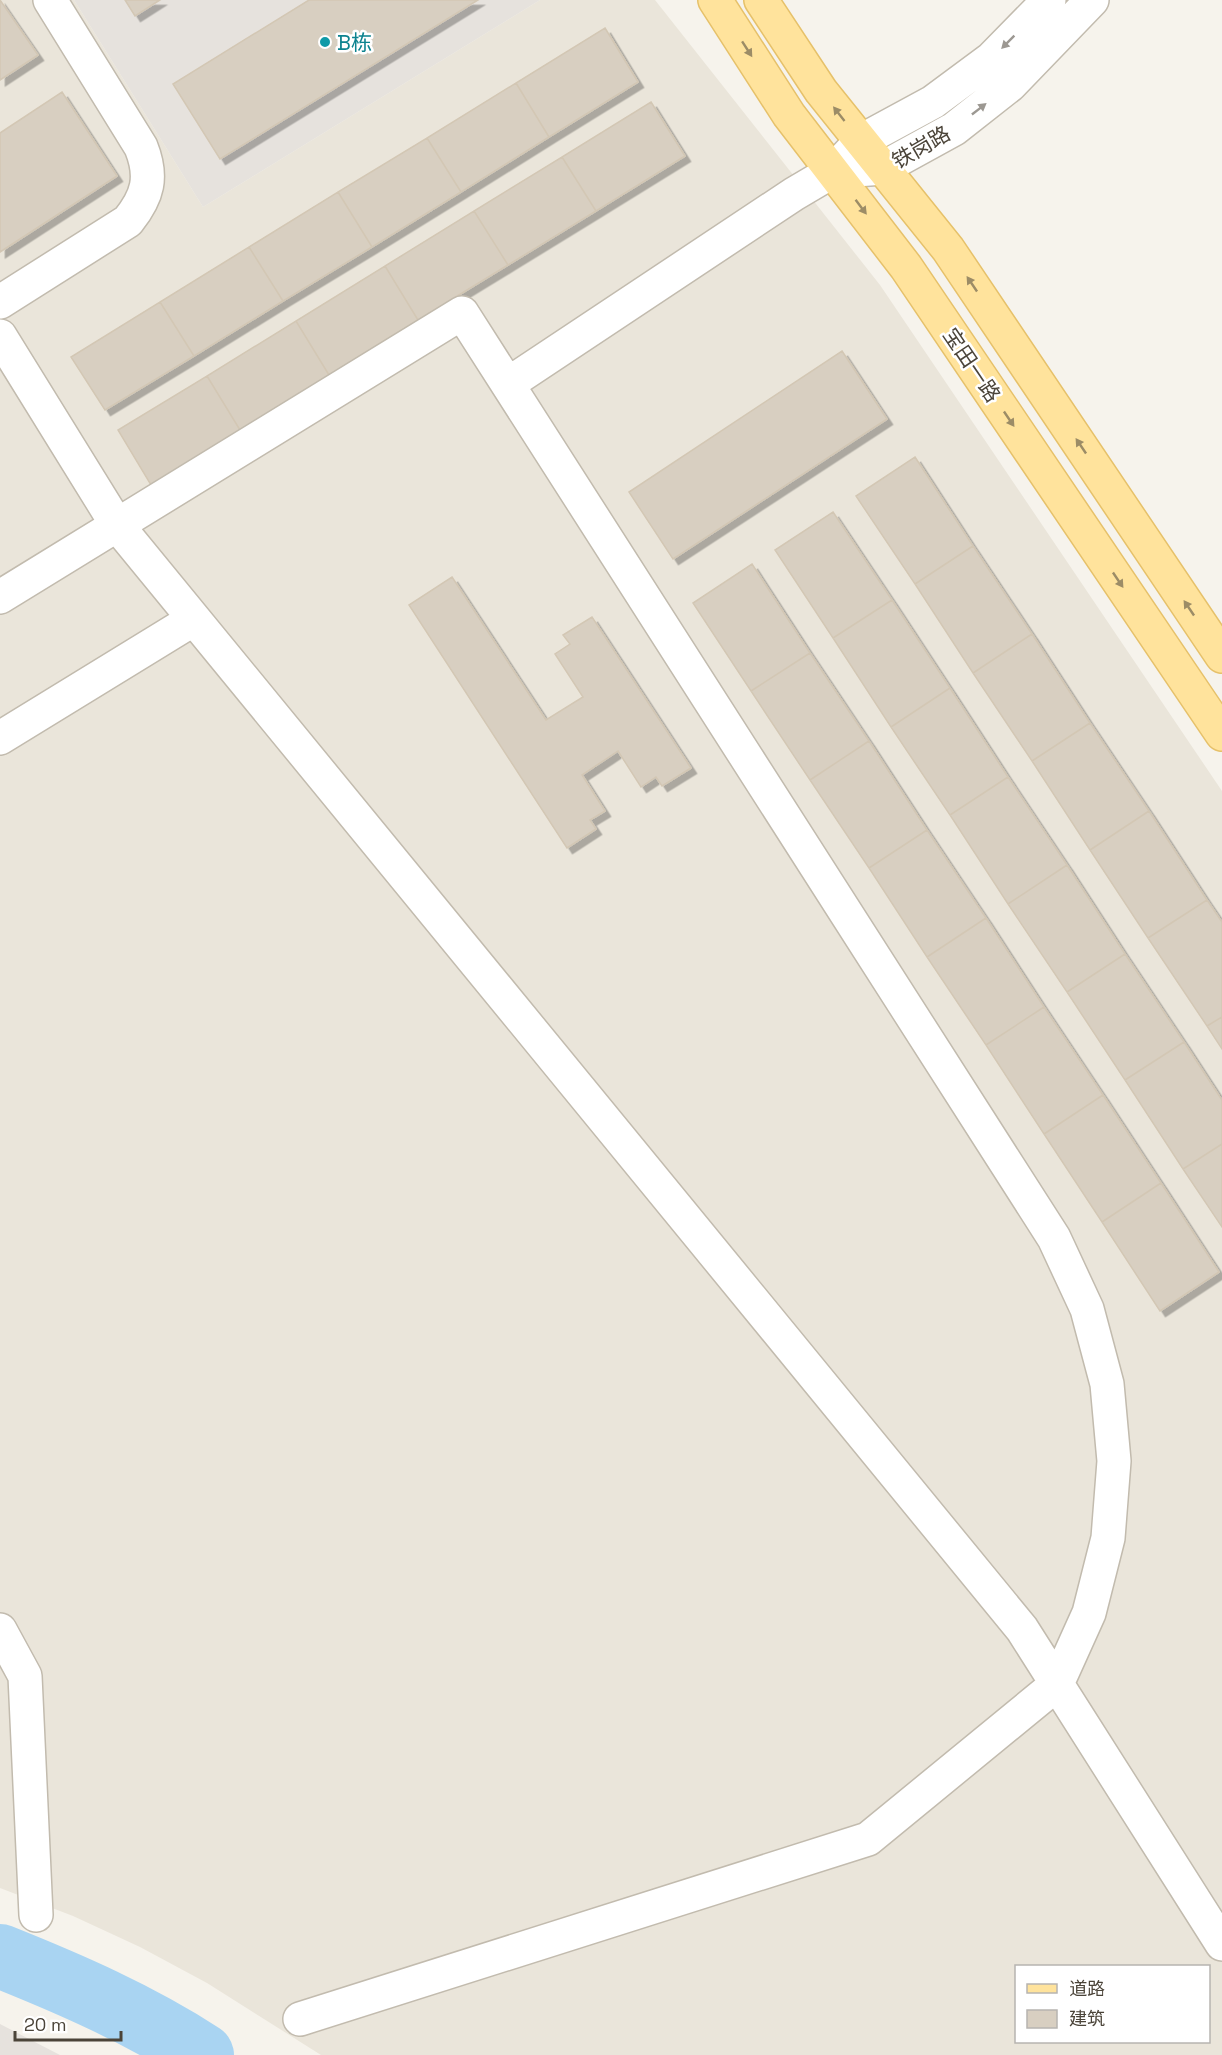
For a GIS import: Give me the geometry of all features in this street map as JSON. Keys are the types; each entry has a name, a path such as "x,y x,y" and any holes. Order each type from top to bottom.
{"main road":[{"name":"宝田一路","path":"715,0 789,115 906,267 1222,734"},
{"path":"761,0 821,91 948,249 1222,656"}],"street":[{"path":"0,302 128,221 140,207 146,191 147,161 141,147 50,0"},
{"name":"铁岗路","path":"833,171 861,141 933,102 990,59 1049,0"},
{"name":"铁岗路","path":"833,171 883,168 954,129 1010,85 1092,0"},
{"path":"508,384 794,194 833,171"},
{"path":"0,597 462,314 1054,1238 1087,1309 1107,1384 1114,1461 1108,1538 1089,1613 1057,1684 868,1839 300,2019"},
{"path":"0,336 117,525 1022,1629 1222,1944"},
{"path":"0,738 194,619"},
{"path":"0,1630 25,1676 36,1915"}],"shaded area":[{"path":"0,0 74,0 203,207 540,0 655,0 880,285 1222,791 1222,2055 321,2055 207,1983 140,1947 73,1916 0,1888"},
{"path":"74,0 540,0 203,207"},
{"path":"0,2024 60,2055 0,2055"}],"building":[{"path":"0,0 38,55 0,80"},
{"path":"125,0 160,0 135,16"},
{"name":"B栋","path":"309,0 478,0 220,159 173,84"},
{"path":"605,28 638,82 549,137 516,83"},
{"path":"516,83 549,137 461,192 427,138"},
{"path":"62,92 117,176 0,252 0,133"},
{"path":"651,102 685,156 596,211 562,157"},
{"path":"427,138 461,192 372,247 338,192"},
{"path":"562,157 596,211 508,265 474,211"},
{"path":"338,192 372,247 283,301 249,247"},
{"path":"474,211 508,265 418,320 385,266"},
{"path":"249,247 283,301 194,356 160,302"},
{"path":"385,266 418,320 329,375 296,321"},
{"path":"160,302 194,356 105,410 71,357"},
{"path":"296,321 329,375 240,430 207,376"},
{"path":"842,351 887,419 673,559 629,492"},
{"path":"207,376 240,430 151,485 118,430"},
{"path":"915,457 973,546 915,584 856,496"},
{"path":"833,512 892,600 833,638 775,550"},
{"path":"973,546 1032,634 973,673 915,584"},
{"path":"752,564 810,653 751,691 693,603"},
{"path":"452,577 546,720 583,697 555,654 570,644 563,635 592,617 691,768 662,786 656,777 641,787 618,751 582,775 605,811 590,820 596,829 567,848 409,605"},
{"path":"892,600 950,688 891,727 833,638"},
{"path":"1032,634 1090,723 1032,761 973,673"},
{"path":"810,653 869,741 810,780 751,691"},
{"path":"950,688 1008,777 950,815 891,727"},
{"path":"1090,723 1149,811 1090,850 1032,761"},
{"path":"869,741 927,830 869,868 810,780"},
{"path":"1008,777 1067,865 1008,904 950,815"},
{"path":"1149,811 1207,900 1148,938 1090,850"},
{"path":"927,830 986,918 927,957 869,868"},
{"path":"1067,865 1125,954 1067,992 1008,904"},
{"path":"1207,900 1222,922 1222,1017 1207,1026 1148,938"},
{"path":"986,918 1044,1007 986,1045 927,957"},
{"path":"1125,954 1184,1042 1125,1080 1067,992"},
{"path":"1044,1007 1103,1095 1044,1134 986,1045"},
{"path":"1222,1017 1222,1049 1207,1026"},
{"path":"1184,1042 1222,1100 1222,1144 1183,1169 1125,1080"},
{"path":"1103,1095 1161,1183 1102,1222 1044,1134"},
{"path":"1222,1144 1222,1227 1183,1169"},
{"path":"1161,1183 1219,1272 1160,1311 1102,1222"}],"waterway":[{"path":"0,1956 104,2001 154,2026 202,2055"}],"place":[{"name":"B栋","path":"325,42"}]}
